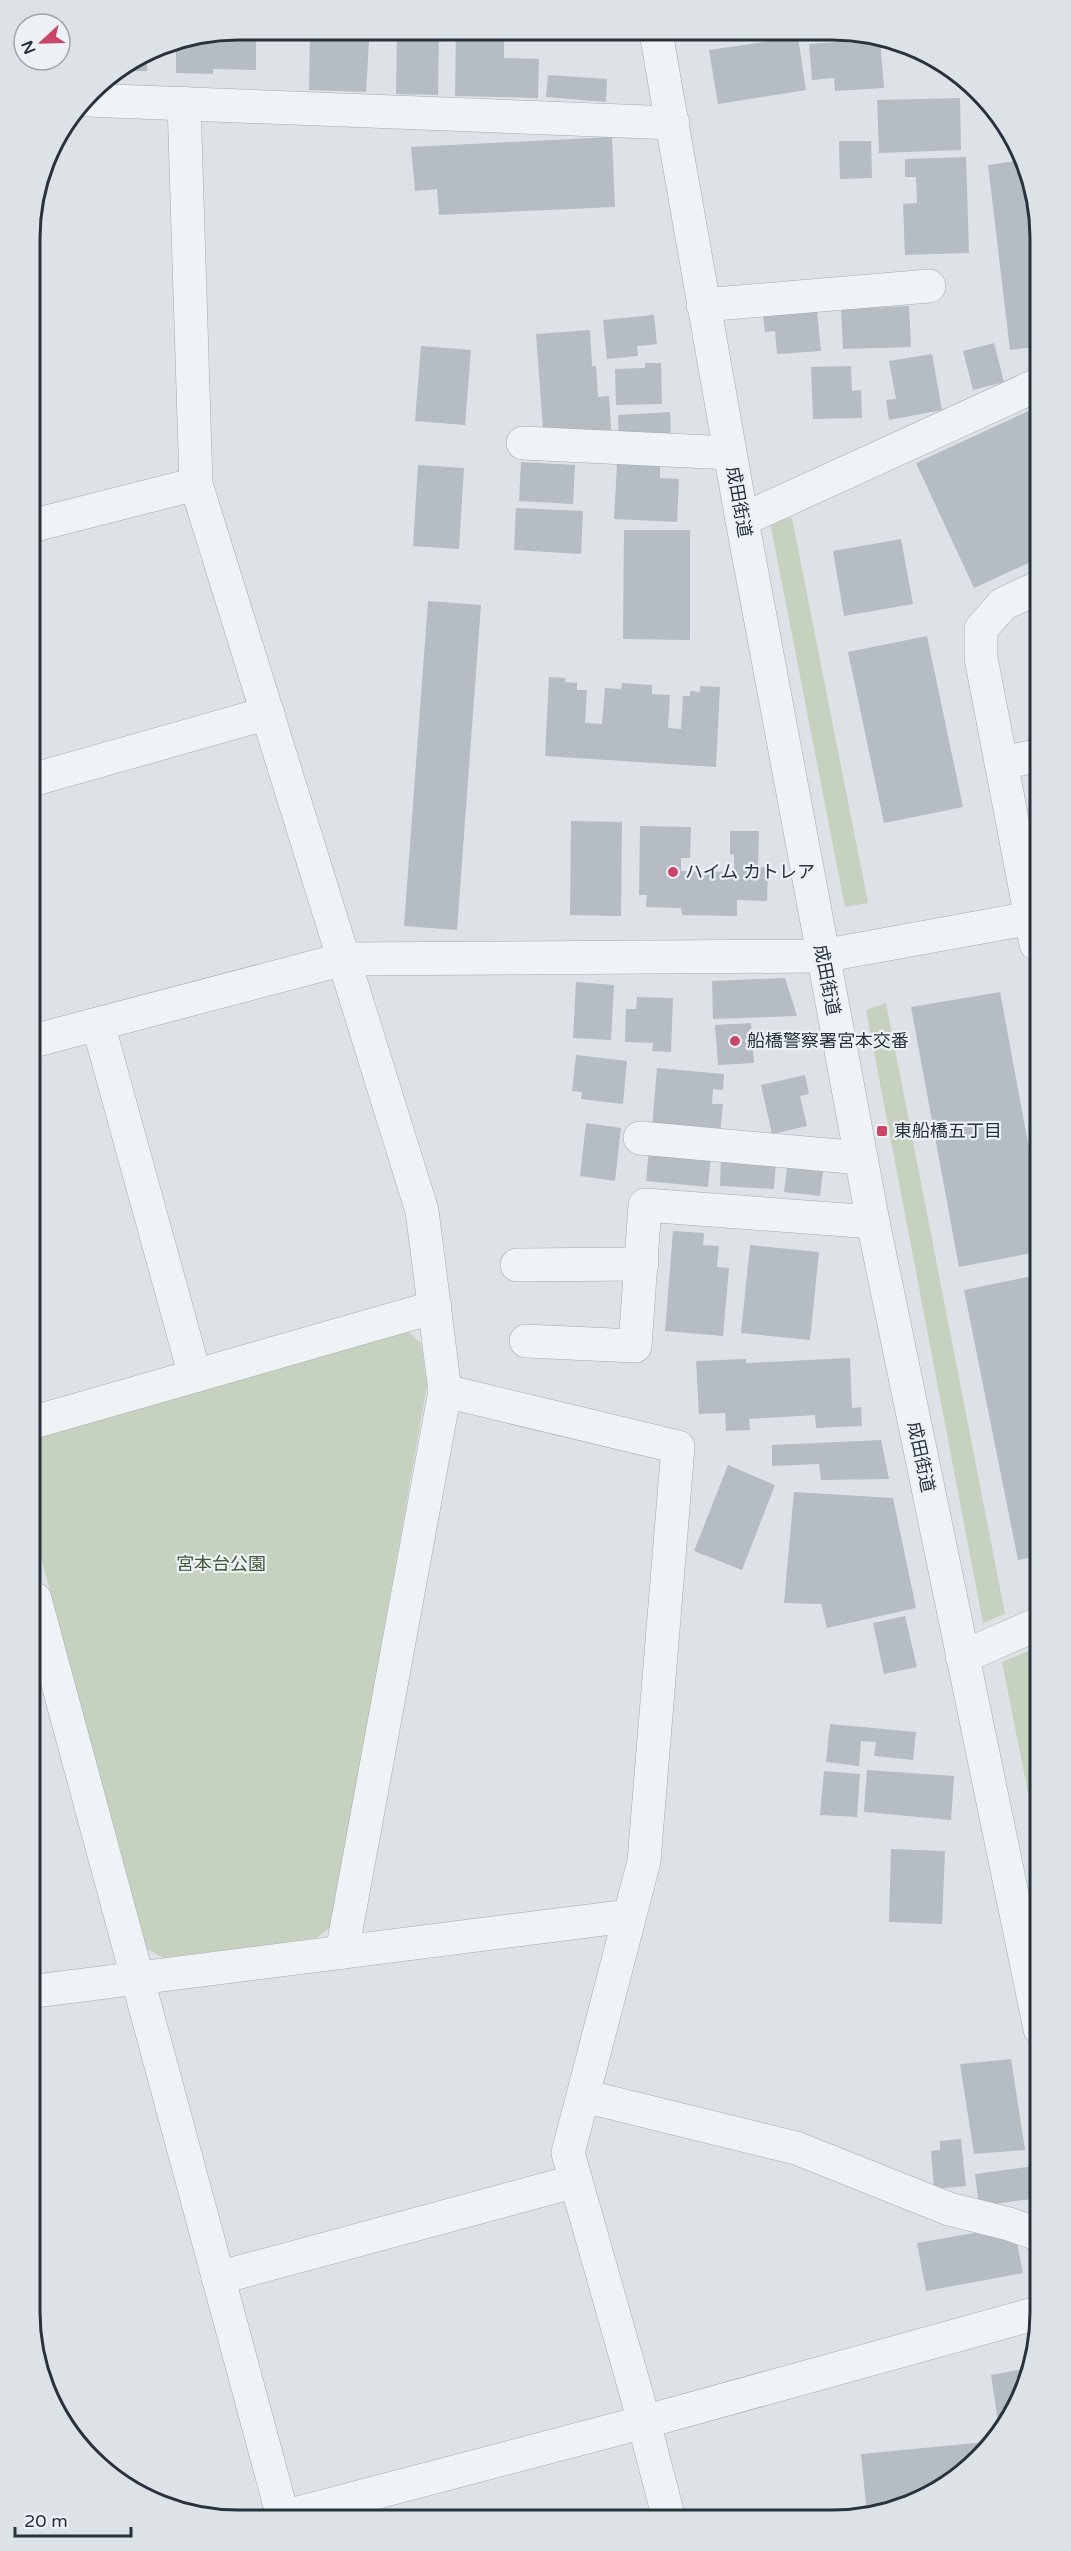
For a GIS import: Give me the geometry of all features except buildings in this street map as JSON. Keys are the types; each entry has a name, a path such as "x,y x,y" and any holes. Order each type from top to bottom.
{"street":[{"name":"成田街道","path":"657,40 742,520 873,1222 1030,1981"},
{"path":"96,100 673,123"},
{"path":"183,103 196,484 422,1211 445,1391 342,1952"},
{"path":"703,305 929,286"},
{"path":"742,520 1030,388"},
{"path":"523,443 730,453"},
{"path":"41,523 196,484"},
{"path":"1030,591 1003,604 981,629 981,658 1030,911"},
{"path":"41,778 268,713"},
{"path":"1001,763 1030,757"},
{"path":"41,1039 344,959 822,956 1030,931"},
{"path":"98,1024 195,1376"},
{"path":"640,1138 861,1158"},
{"path":"526,1341 635,1346 645,1205 873,1222"},
{"path":"517,1265 642,1264"},
{"path":"40,1420 435,1307"},
{"path":"445,1391 678,1447 644,1861 568,2153 667,2510"},
{"path":"40,1619 281,2510"},
{"path":"962,1657 1030,1627"},
{"path":"40,1990 628,1916"},
{"path":"584,2096 796,2148 949,2209 1030,2232"},
{"path":"218,2278 576,2181"},
{"path":"310,2510 644,2422 1030,2315"}],"green space":[{"path":"792,518 868,903 845,907 770,522"},
{"path":"886,1003 1005,1614 983,1623 866,1010"},
{"name":"宮本台公園","path":"407,1331 421,1343 427,1386 332,1926 316,1938 164,1958 147,1949 40,1555 40,1437"},
{"path":"1030,1650 1030,1803 1002,1662"}],"place":[{"name":"ハイム カトレア","path":"673,872"},
{"name":"船橋警察署宮本交番","path":"735,1041"},
{"name":"東船橋五丁目","path":"882,1131"}]}
